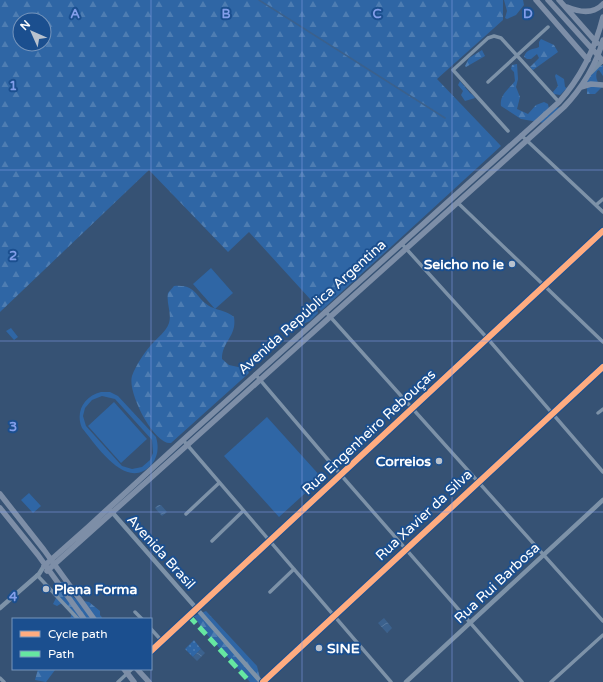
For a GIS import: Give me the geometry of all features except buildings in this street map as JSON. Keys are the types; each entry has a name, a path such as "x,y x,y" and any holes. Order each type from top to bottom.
{"main road":[{"path":"536,0 588,60"},
{"path":"548,0 603,61"},
{"path":"559,0 602,48"},
{"path":"565,6 580,12 589,12 603,4"},
{"name":"Avenida República Argentina","path":"47,571 55,565 183,440 255,374 559,102 571,89 588,60 596,41 603,17"},
{"name":"Avenida República Argentina","path":"44,566 187,445 564,107 587,76 602,48 603,40"},
{"name":"Avenida República Argentina","path":"587,76 603,61"},
{"path":"580,87 591,84 603,85"},
{"path":"0,494 55,565 93,618"},
{"path":"0,508 38,555 47,571 83,618"},
{"path":"127,670 134,682"},
{"path":"138,670 149,682"}],"street":[{"path":"488,82 548,27"},
{"path":"508,131 453,70 488,38 494,36 501,38 559,102"},
{"path":"521,135 603,212"},
{"path":"596,205 603,199"},
{"path":"457,202 603,342"},
{"name":"Rua Engenheiro Rebouças","path":"152,650 269,540 546,286 603,231"},
{"path":"401,243 488,339 603,472"},
{"path":"325,311 478,482 545,554 603,621"},
{"name":"Rua Xavier da Silva","path":"262,682 405,548 603,367"},
{"path":"255,374 522,682"},
{"path":"598,413 603,408"},
{"path":"183,440 391,682"},
{"path":"186,514 219,483"},
{"name":"Rua Rui Barbosa","path":"406,682 603,500"},
{"name":"Avenida Brasil","path":"110,511 262,682"},
{"path":"212,541 243,511"},
{"name":"Avenida República Argentina","path":"0,608 38,575 44,566"},
{"path":"270,592 294,569"},
{"name":"Avenida República Argentina","path":"38,575 47,571"},
{"path":"38,575 77,618"},
{"path":"135,612 141,618"},
{"path":"152,630 162,641"},
{"path":"551,682 603,635"},
{"path":"118,682 127,670"},
{"path":"0,678 4,682"}],"green space":[{"path":"0,0 503,0 503,20 437,79 501,146 321,311 249,232 228,252 149,170 0,312"},
{"path":"504,0 523,0 524,5 516,15 507,19 505,18 507,11"},
{"path":"541,39 554,45 558,52 533,70 530,67 539,58 537,54 531,59 524,57 528,51 539,47 539,42"},
{"path":"482,50 485,56 466,67 465,66 469,58"},
{"path":"517,64 518,79 516,87 520,97 517,109 528,114 536,105 544,102 548,104 549,109 561,107 544,123 521,119 501,106 503,95 515,81 514,72 511,69 512,65"},
{"path":"603,65 603,76 599,70 597,71 596,76 602,87 595,94 587,94 587,79 600,66"},
{"path":"556,74 564,79 565,87 567,88 560,95 554,94 553,92 558,86 555,76"},
{"path":"460,81 475,98 465,101 461,95 463,91 458,85"},
{"path":"211,268 233,293 215,309 193,284"},
{"path":"174,286 188,287 206,304 229,313 234,317 232,334 224,348 222,359 229,365 247,369 249,373 171,443 164,441 157,436 143,416 134,394 132,376 140,359 168,326 170,316 168,293"},
{"path":"317,310 318,313 310,321 303,324 304,320"},
{"path":"11,328 18,337 14,340 6,331"},
{"path":"110,392 118,396 156,437 158,448 156,458 152,464 142,472 133,473 123,470 113,464 82,428 80,422 80,411 86,401 95,394","holes":["102,396 115,399 152,440 153,453 150,460 142,467 132,469 122,466 86,426 83,416 85,408 92,400"]},
{"path":"114,402 147,439 121,463 88,426"},
{"path":"267,417 322,478 279,517 224,456"},
{"path":"29,493 41,506 33,513 21,500"},
{"path":"61,582 66,583 73,597 78,600 89,602 100,611 100,615 102,618 70,618 72,613 62,603 57,606 53,604 56,598 57,585"},
{"path":"206,611 257,666 261,682 250,682 203,630 194,616"},
{"path":"194,640 201,649 193,657 185,649"},
{"path":"38,670 55,670 46,682 35,680"}],"water":[{"path":"158,505 161,505 167,512 162,516 155,508"},
{"path":"384,618 392,628 387,633 378,623"},
{"path":"201,649 205,653 197,661 193,657"}],"waterway":[{"path":"259,0 445,118"}],"marked path":[{"path":"189,616 250,682"}],"cycle path":[{"path":"152,650 603,231"},
{"path":"263,682 603,367"}],"place":[{"name":"Seicho no ie","path":"512,264"},
{"name":"Correios","path":"439,461"},
{"name":"Plena Forma","path":"46,589"},
{"name":"SINE","path":"319,648"}]}
